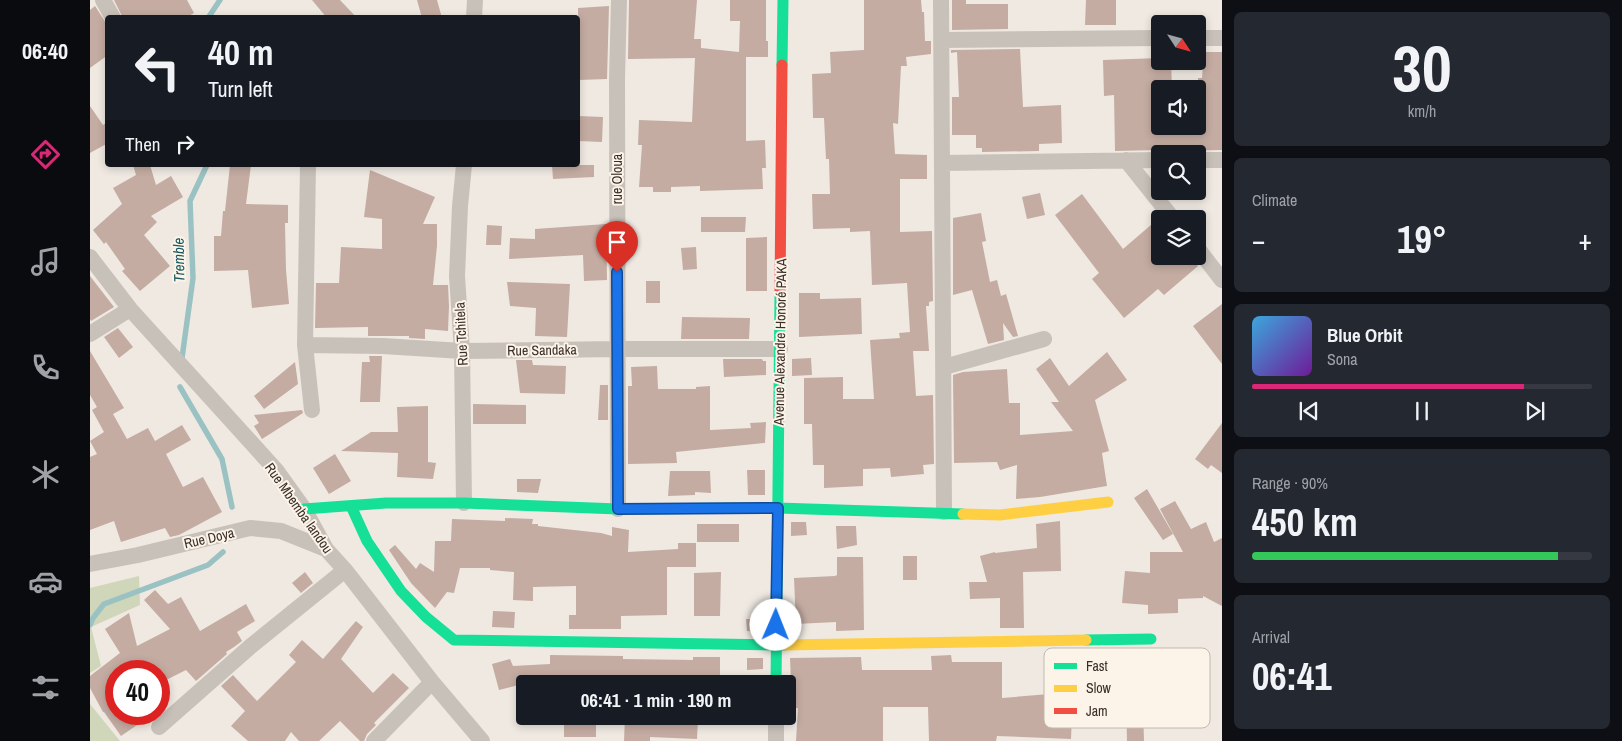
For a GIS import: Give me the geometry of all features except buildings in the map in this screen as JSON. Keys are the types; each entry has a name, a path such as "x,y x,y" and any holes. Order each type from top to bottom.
{"street":[{"path":"103,0 111,15"},
{"path":"474,15 475,0"},
{"name":"rue Oloua","path":"618,509 617,79 619,0"},
{"name":"Avenue Alexandre Honoré PAKA","path":"776,675 783,0"},
{"path":"941,0 944,512"},
{"path":"941,40 1151,38"},
{"path":"1206,38 1222,38"},
{"path":"1126,160 1166,210"},
{"path":"942,163 1151,160"},
{"path":"1206,160 1222,160"},
{"path":"308,167 305,345 312,410"},
{"name":"Rue Tchitela","path":"464,167 457,276 462,351 464,503"},
{"name":"Rue Mbemba landou","path":"90,257 130,309 276,470 304,509 326,549 345,570 432,682 482,741"},
{"path":"1206,259 1222,280"},
{"path":"90,334 130,309"},
{"path":"944,367 1044,339"},
{"name":"Rue Sandaka","path":"305,345 383,346 462,351 617,349 780,350"},
{"path":"304,509 386,503 464,503 618,509 778,508 1000,515 1108,502"},
{"path":"351,506 367,541 401,591 426,617 454,640 776,645 1151,639"},
{"name":"Rue Doya","path":"90,564 138,555 250,528 281,531 326,549"},
{"path":"159,727 252,646 345,570"},
{"path":"374,741 432,682"},
{"path":"776,725 776,741"}],"green space":[{"path":"139,576 140,605 91,627 101,666 90,673 90,588"},
{"path":"90,704 105,725 120,741 90,741"}],"waterway":[{"name":"Tremble","path":"210,15 220,0"},
{"name":"Tremble","path":"182,358 193,278 190,201 206,167"},
{"name":"Tremble","path":"180,387 222,459 232,507"},
{"name":"Tremble","path":"90,625 104,604 208,565 223,552"}],"traffic: fast":[{"path":"782,65 783,0"},
{"path":"776,675 780,294"},
{"path":"304,509 386,503 464,503 618,509 778,508 963,514"},
{"path":"351,506 367,541 401,591 426,617 454,640 784,645"},
{"path":"1086,640 1151,639"}],"traffic: slow":[{"path":"963,514 1000,515 1108,502"},
{"path":"784,645 1086,640"}],"traffic: jam":[{"path":"780,294 782,65"}],"route":[{"path":"617,272 618,509 778,508 776,625"}]}
